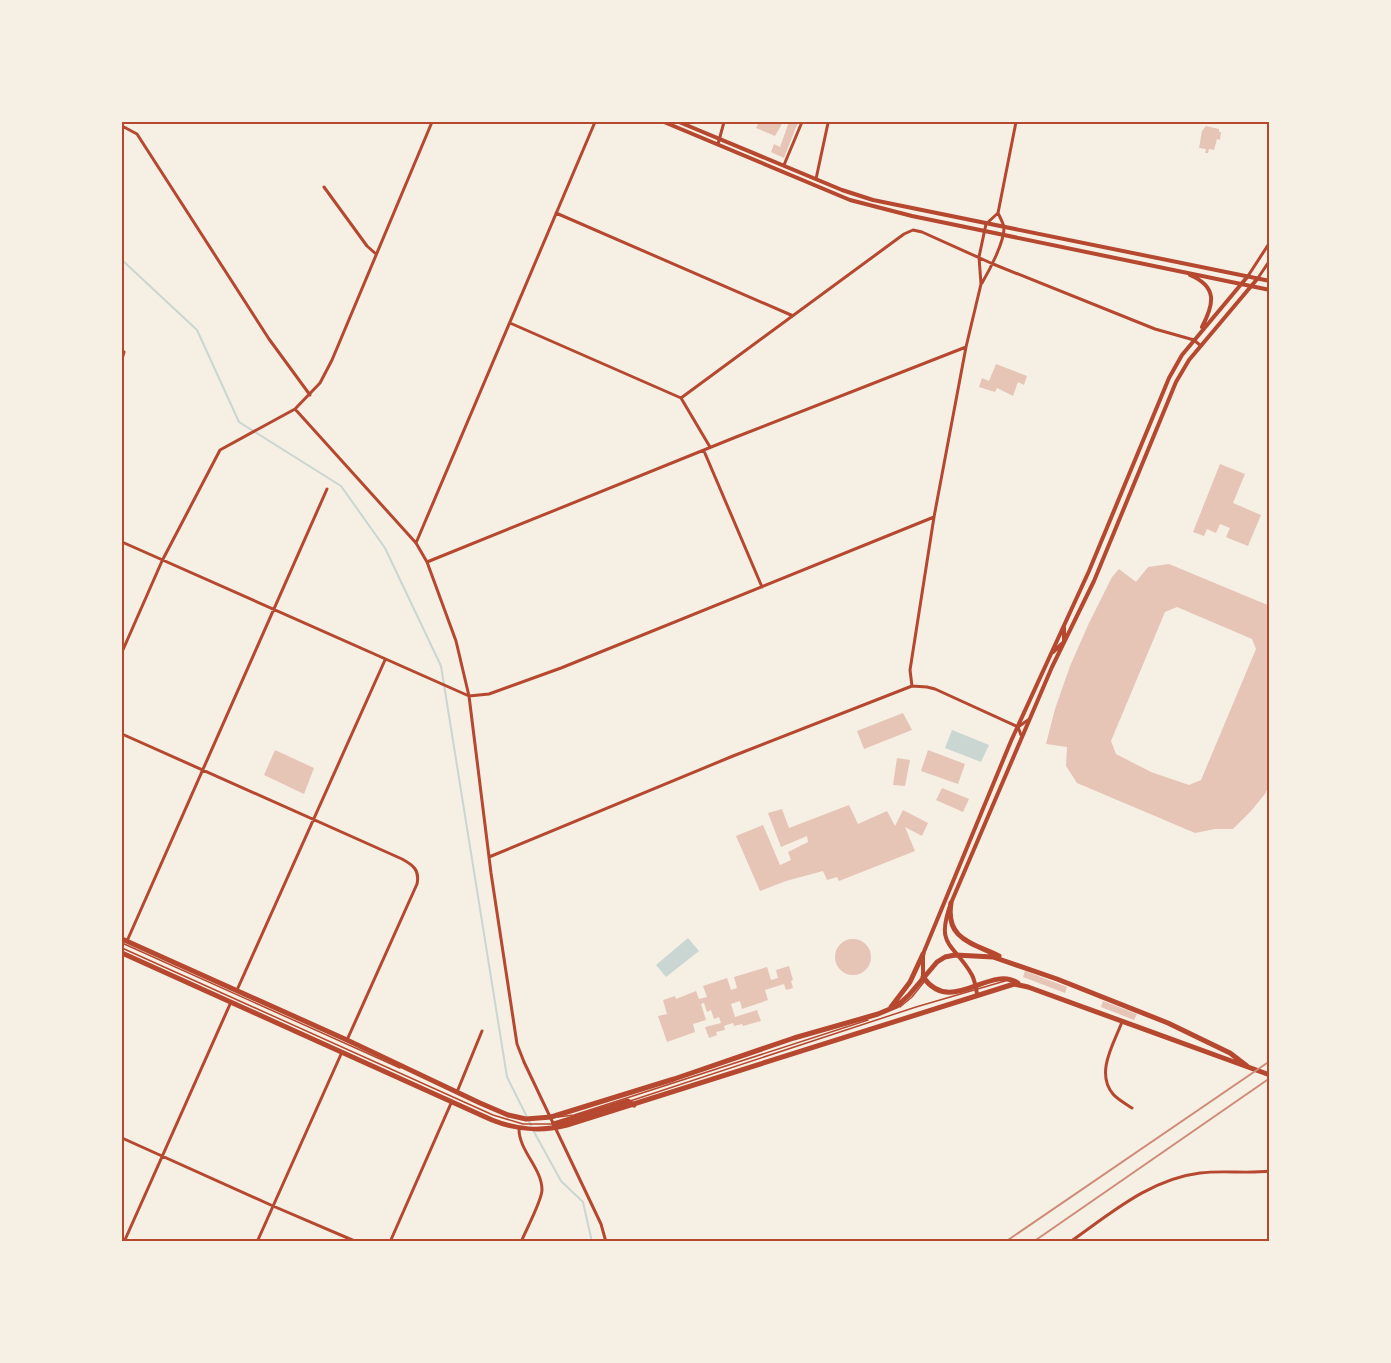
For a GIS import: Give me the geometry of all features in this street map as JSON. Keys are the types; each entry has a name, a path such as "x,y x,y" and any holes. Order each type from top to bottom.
{"main road":[{"path":"951,903 950,923 957,934 1011,962"},
{"path":"123,941 237,990 516,1117 551,1123 628,1101 634,1105"},
{"path":"122,953 492,1120 520,1127 551,1123 634,1105 796,1044 886,1024 999,980 1013,980 1269,1075"},
{"path":"890,1009 910,982 923,954"},
{"path":"551,1123 674,1079 796,1044 881,1016 909,995 937,962 945,957 956,956 993,957 1011,962 1168,1023 1230,1053 1246,1066"},
{"path":"924,978 937,989 950,993 1019,984"}],"street":[{"path":"122,652 162,561 220,450 295,409 320,383 332,360 432,122"},
{"path":"416,543 595,122"},
{"path":"664,122 859,203 1269,290"},
{"path":"679,122 873,200 1269,281"},
{"path":"718,144 724,122"},
{"path":"784,165 802,122"},
{"path":"912,686 910,670 933,517 966,347 981,284 993,264 1004,227 998,213 1016,122"},
{"path":"816,179 828,123"},
{"path":"122,126 137,134 269,339 310,395"},
{"path":"324,187 367,246 376,254"},
{"path":"556,213 792,315"},
{"path":"981,284 979,257 986,224 998,213"},
{"path":"681,398 792,315 904,234 913,230 1155,329 1194,340 1202,346"},
{"path":"924,978 923,954 1017,727 1089,571 1169,378 1182,355 1248,276 1269,242"},
{"path":"976,990 972,974 956,956 944,933 951,903 1021,735 1094,581 1176,382 1188,360 1252,286 1269,260"},
{"path":"1173,269 1200,280 1211,295 1211,310 1200,333"},
{"path":"510,323 681,398 711,448"},
{"path":"427,562 966,347"},
{"path":"122,359 124,352"},
{"path":"295,409 416,543 427,562 456,641 469,696 489,857 517,1044 551,1123 602,1224 606,1242"},
{"path":"704,451 762,587"},
{"path":"123,941 204,770 327,489"},
{"path":"122,542 469,696 489,694 514,686 933,517"},
{"path":"1045,663 1055,649 1064,642 1065,620"},
{"path":"237,990 385,660"},
{"path":"489,857 733,756 912,686 935,689 1017,727 1021,735"},
{"path":"1017,727 1028,720"},
{"path":"122,734 402,859 416,870 419,877 417,884 348,1040"},
{"path":"124,1242 231,1002"},
{"path":"1122,1022 1105,1063 1105,1072 1113,1094 1132,1108"},
{"path":"457,1092 482,1031"},
{"path":"257,1242 342,1052"},
{"path":"390,1242 452,1101"},
{"path":"520,1127 519,1139 537,1174 542,1190 521,1242"},
{"path":"122,1138 357,1242"},
{"path":"1070,1242 1140,1194 1163,1182 1200,1173 1269,1171"}],"lane":[{"path":"123,941 457,1092"},
{"path":"122,948 520,1127"},
{"path":"881,1016 905,1003 924,978"},
{"path":"1013,980 1028,987"},
{"path":"881,1016 976,990"},
{"path":"628,1101 796,1044"}],"shaded area":[{"path":"952,730 989,745 981,762 945,748"},
{"path":"688,938 699,951 666,977 656,965"}],"building":[{"path":"759,122 783,122 775,136 756,128"},
{"path":"789,122 798,122 784,158 771,152 774,144 780,147"},
{"path":"1206,126 1219,129 1221,132 1220,140 1217,139 1214,150 1209,149 1208,153 1205,153 1206,149 1199,148 1202,131"},
{"path":"996,364 1027,376 1024,385 1018,382 1013,396 997,388 995,392 979,387 982,378 989,381"},
{"path":"1220,464 1245,474 1233,503 1261,515 1248,546 1226,537 1230,528 1220,524 1216,533 1207,529 1204,536 1193,532"},
{"path":"1169,564 1270,606 1270,783 1265,794 1233,829 1215,829 1195,833 1077,783 1066,766 1067,747 1046,744 1070,666 1112,577 1119,569 1136,582 1148,567","holes":["1177,607 1252,639 1256,649 1201,780 1189,785 1151,772 1116,754 1111,741 1165,612"]},
{"path":"903,713 912,730 864,749 857,731"},
{"path":"275,750 314,768 304,794 264,775"},
{"path":"928,750 965,764 958,784 921,771"},
{"path":"897,758 910,760 905,786 893,785"},
{"path":"942,788 969,799 963,812 936,800"},
{"path":"849,805 858,824 887,811 895,826 903,810 928,823 922,836 905,827 915,851 839,881 837,877 827,880 823,871 760,891 736,836 763,825 780,865 791,860 788,852 808,842 807,836 781,847 768,813 782,809 789,828"},
{"path":"853,939 865,945 871,957 865,969 853,975 841,969 835,957 841,945"},
{"path":"789,966 793,988 786,990 784,984 765,990 768,1000 742,1009 740,1001 731,1004 735,1017 757,1010 761,1021 743,1026 742,1024 734,1026 733,1023 724,1026 725,1030 716,1032 717,1035 709,1038 705,1027 721,1023 719,1017 714,1019 711,1010 707,1012 704,1003 701,1004 706,1020 693,1024 695,1032 667,1042 658,1016 667,1014 663,1000 675,996 676,999 696,991 699,999 707,997 703,986 727,978 731,990 737,988 734,977 767,967 771,980 778,978 776,970"},
{"path":"1025,971 1067,987 1065,993 1023,977"},
{"path":"1103,1001 1137,1014 1134,1020 1101,1007"}],"waterway":[{"path":"122,260 197,330 239,422 341,486 385,548 441,666 507,1077 531,1125"},
{"path":"533,1130 561,1181 583,1202 592,1242"}],"railway":[{"path":"1005,1242 1270,1061"},
{"path":"1033,1242 1270,1078"}]}
